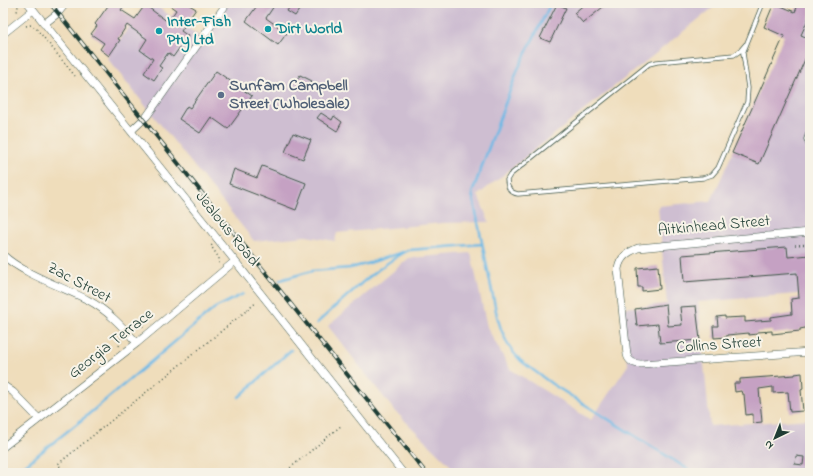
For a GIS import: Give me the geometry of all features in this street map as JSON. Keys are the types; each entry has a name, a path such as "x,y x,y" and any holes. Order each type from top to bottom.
{"street":[{"name":"Jealous Road","path":"28,3 403,473"},
{"path":"44,24 58,13 66,3"},
{"path":"131,131 147,116 228,3"},
{"path":"3,34 33,10"},
{"name":"Aitkinhead Street","path":"630,361 627,355 618,269 623,257 632,250 647,246 810,232"},
{"name":"Zac Street","path":"3,255 17,266 89,301 102,309 137,342"},
{"name":"Georgia Terrace","path":"3,447 137,342 235,261"},
{"name":"Collins Street","path":"630,361 641,364 810,352"},
{"path":"3,385 13,392 39,419"}],"lane":[{"path":"746,44 734,55 649,64 510,175 507,180 509,189 518,194 703,178 712,175 718,168 747,102 748,88 743,53 763,3"},
{"path":"810,128 806,139 810,149"},
{"path":"810,216 810,228"}],"path":[{"path":"16,3 18,9 16,15"},
{"path":"23,24 25,27 31,25 36,28 78,79"},
{"path":"214,244 211,246 219,258 218,266"},
{"path":"795,245 810,244"},
{"path":"65,473 58,464 263,297"},
{"path":"129,322 141,328 146,325"},
{"path":"118,334 121,342 118,348"},
{"path":"284,473 342,425"}],"shaded area":[{"path":"146,3 152,3 202,38 226,3 719,3 478,195 489,222 442,223 337,233 335,241 306,236 254,241 107,58"},
{"path":"799,3 810,3 810,293 698,302 710,426 810,419 810,473 458,473 394,410 328,326 409,258 471,253 487,327 510,369 591,420 628,365 623,308 667,304 658,206 711,201"}],"building":[{"path":"110,3 126,3 121,10 135,19 145,5 168,22 176,10 166,3 186,3 196,9 181,31 188,36 173,57 168,53 159,66 162,68 154,80 144,73 153,59 140,50 147,39 127,25 118,39 120,40 109,56 100,49 104,43 91,34 97,26 95,24"},
{"name":"Dirt World","path":"259,3 271,3 274,6 266,18 287,33 278,45 246,21"},
{"path":"586,3 608,3 583,23 574,13"},
{"path":"774,3 795,12 799,3 806,3 810,5 810,15 801,35 810,39 810,48 759,164 732,153 784,36 764,27"},
{"path":"557,4 566,8 550,42 540,38"},
{"path":"291,5 299,10 295,16 287,11"},
{"path":"216,71 252,96 228,129 211,117 200,133 179,119 187,106 190,108"},
{"path":"300,75 312,81 308,88 296,82"},
{"path":"321,113 332,120 334,116 342,122 337,131 317,118"},
{"path":"293,133 311,140 303,159 285,152"},
{"path":"262,166 306,183 296,210 229,184 234,169 257,178"},
{"path":"787,247 788,257 810,255 810,327 800,329 800,331 772,334 772,331 757,332 757,334 749,335 749,333 727,335 727,337 714,338 713,326 718,326 717,317 745,317 745,322 771,320 771,317 792,314 791,299 799,298 797,273 684,282 682,255"},
{"path":"658,266 660,289 642,291 642,287 638,287 637,268"},
{"path":"666,304 668,326 682,325 680,307 696,306 700,340 660,343 658,324 637,326 635,309"},
{"path":"802,373 803,389 801,390 803,411 790,412 788,392 773,393 773,387 759,389 762,422 753,423 753,414 746,415 744,394 742,394 741,391 735,392 734,383 740,383 740,379 795,375"},
{"path":"796,456 804,457 803,465 795,464"}],"waterway":[{"path":"551,3 518,69 472,193 497,316 507,343 521,361 552,384 694,473"},
{"path":"317,323 373,274 409,250 482,244"},
{"path":"280,280 312,271 350,268 403,252"},
{"path":"15,473 84,418 215,308 243,294"},
{"path":"239,397 291,350"}],"railway":[{"path":"50,3 426,473"}],"place":[{"name":"Dirt World","path":"268,29"},
{"name":"Inter-Fish Pty Ltd","path":"159,31"},
{"name":"Sunfam Campbell Street (Wholesale)","path":"221,95"}]}
